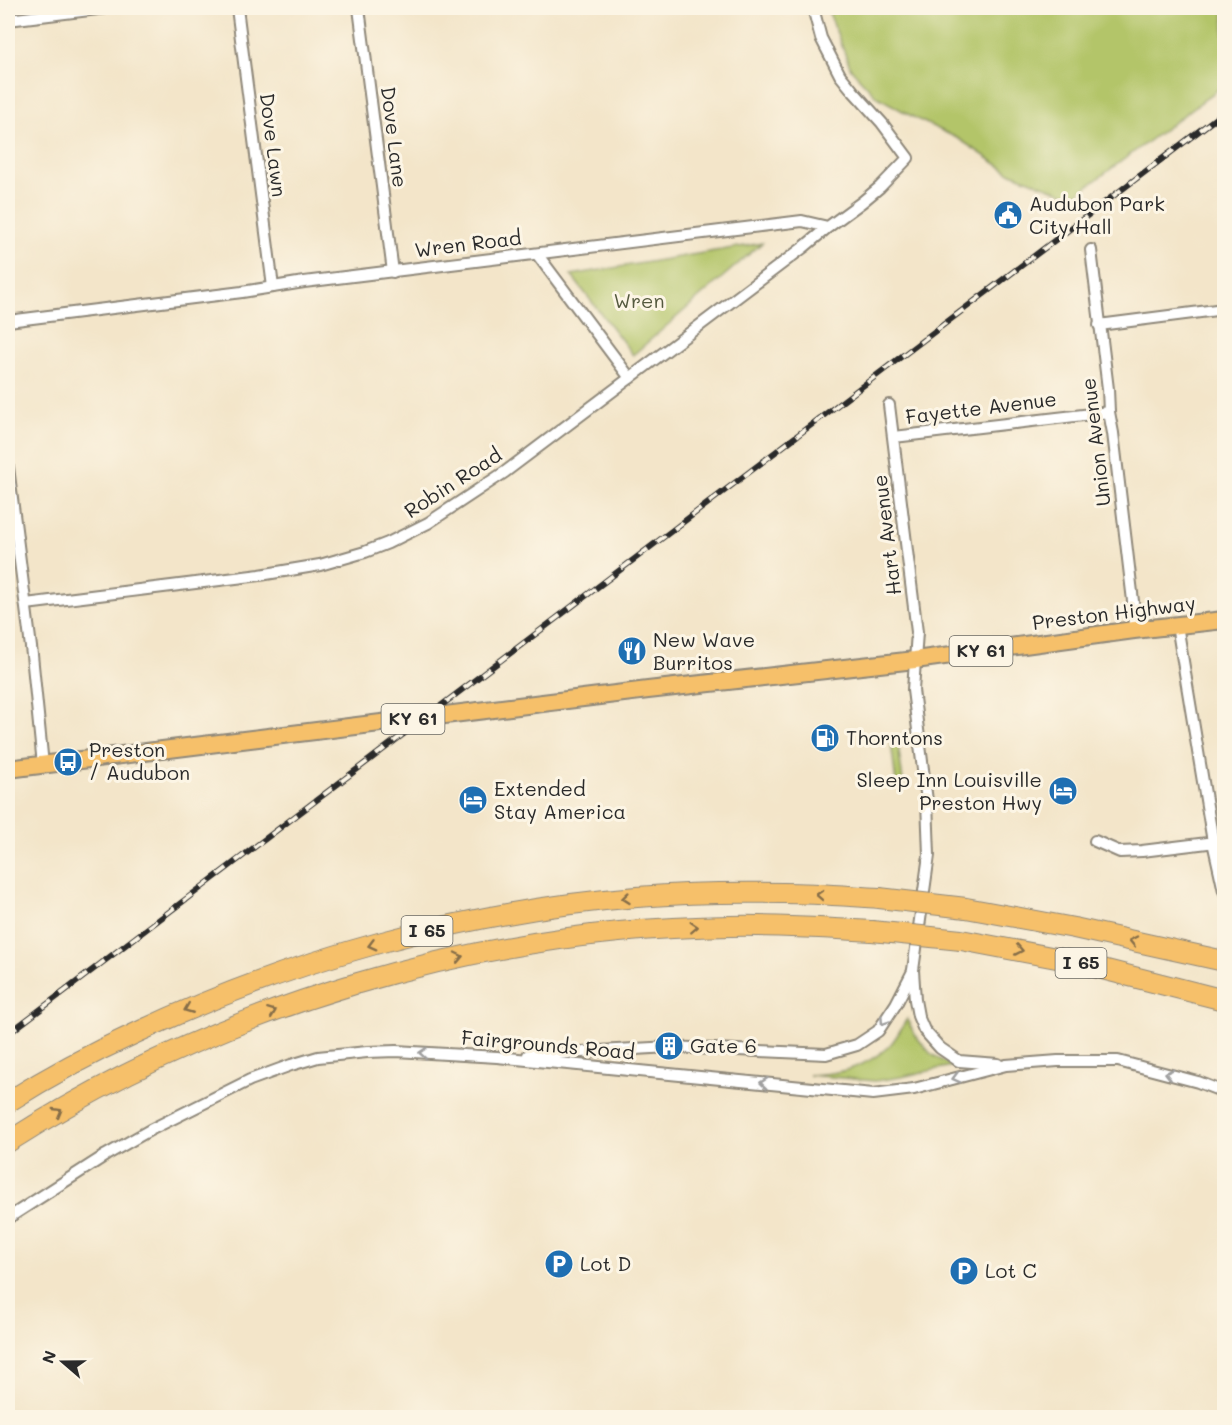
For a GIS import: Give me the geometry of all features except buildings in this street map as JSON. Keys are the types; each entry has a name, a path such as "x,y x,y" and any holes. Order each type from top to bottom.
{"highway":[{"name":"I 65","path":"8,1102 87,1056 176,1014 288,970 355,949 423,932 563,905 636,897 710,893 783,892 879,898 966,908 1074,928 1224,961"},
{"name":"I 65","path":"8,1142 93,1092 164,1057 285,1007 335,990 416,968 509,947 583,936 656,929 729,926 802,926 872,931 961,940 1068,960 1224,999"}],"main road":[{"name":"Preston Highway","path":"8,769 648,690 915,660 1224,620"}],"street":[{"path":"8,20 106,8"},
{"name":"Dove Lawn","path":"237,8 273,287"},
{"name":"Dove Lane","path":"359,8 393,272"},
{"path":"813,8 821,38 840,75 882,123 908,158 880,187 828,227"},
{"name":"Wren Road","path":"8,321 802,221 828,227"},
{"name":"Robin Road","path":"26,604 260,575 320,564 373,549 418,528 448,511 505,472 828,227"},
{"name":"Union Avenue","path":"1090,250 1133,601 1134,630"},
{"path":"537,254 630,378"},
{"path":"1099,325 1224,309"},
{"name":"Hart Avenue","path":"888,405 894,437 917,632 913,690 927,801 930,849 913,970"},
{"name":"Fayette Avenue","path":"894,437 1109,412"},
{"path":"8,467 26,604 43,765"},
{"path":"1177,625 1219,842 1224,891"},
{"path":"1095,841 1120,852 1219,842"},
{"path":"497,1057 669,1047 826,1054 857,1045 878,1031 896,1004 913,970"},
{"path":"913,970 918,1016 924,1030 939,1048 959,1061 1005,1065"},
{"name":"Fairgrounds Road","path":"8,1218 106,1155 150,1130 250,1080 318,1058 367,1052 396,1051 497,1057 873,1094 914,1089 1005,1065 1058,1060 1118,1061 1198,1082 1224,1092"}],"green space":[{"path":"827,8 1224,8 1224,85 1073,197 1009,172 959,139 876,96 851,69"},
{"name":"Wren","path":"762,243 633,355 571,275 745,246"},
{"path":"897,737 904,789 897,787 896,783 891,742"},
{"path":"907,1019 915,1035 931,1054 952,1066 875,1081 809,1075 841,1071 870,1060 891,1044"}],"railway":[{"path":"8,1034 1224,112"}],"place":[{"name":"Audubon Park City Hall","path":"1008,215"},
{"name":"New Wave Burritos","path":"632,651"},
{"name":"Thorntons","path":"825,738"},
{"name":"Preston / Audubon","path":"68,762"},
{"name":"Sleep Inn Louisville Preston Hwy","path":"1063,791"},
{"name":"Extended Stay America","path":"473,800"},
{"name":"Gate 6","path":"669,1046"},
{"name":"Lot D","path":"559,1264"},
{"name":"Lot C","path":"964,1271"}]}
